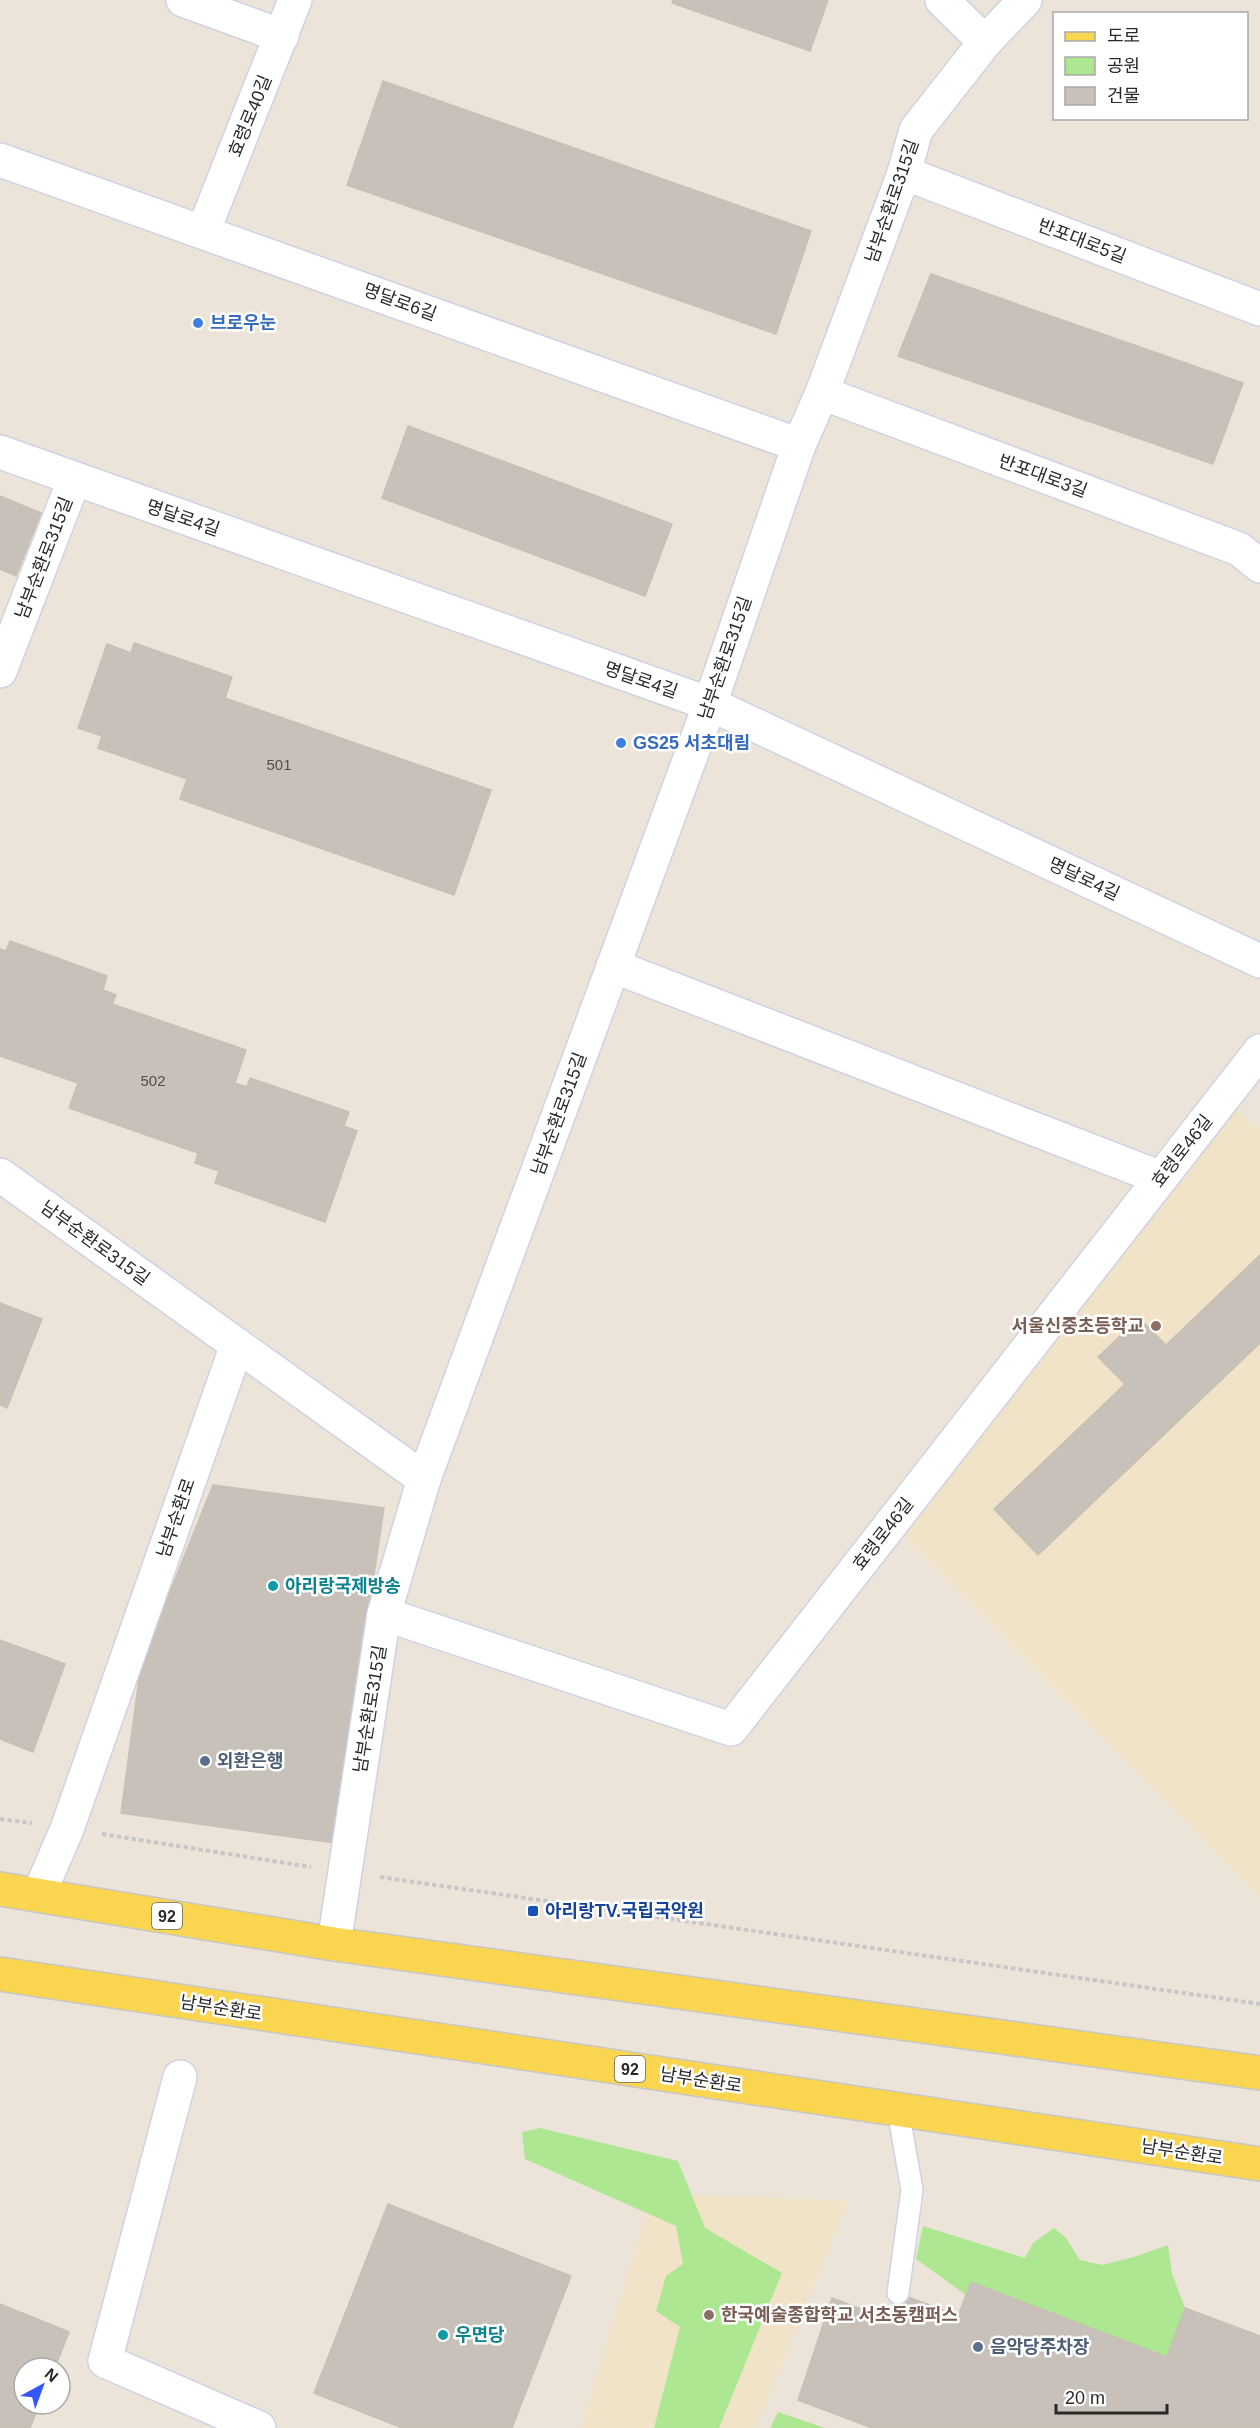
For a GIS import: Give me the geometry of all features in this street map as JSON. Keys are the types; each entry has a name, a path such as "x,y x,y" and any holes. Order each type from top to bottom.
{"main road":[{"name":"92","path":"0,1889 334,1944 1260,2073"},
{"name":"남부순환로","path":"0,1974 1260,2164"}],"street":[{"path":"183,0 282,36"},
{"name":"효령로40길","path":"203,232 295,0"},
{"path":"942,0 985,42"},
{"name":"남부순환로315길","path":"334,1944 384,1614 424,1479 710,704 799,445 822,393 904,173 916,130 985,42 1025,0"},
{"name":"명달로6길","path":"0,160 799,445"},
{"name":"반포대로5길","path":"904,173 1260,309"},
{"name":"반포대로3길","path":"822,393 1239,549 1260,566"},
{"name":"명달로4길","path":"0,452 710,704 1260,961"},
{"name":"남부순환로315길","path":"0,671 74,480"},
{"path":"613,966 1161,1178"},
{"name":"효령로46길","path":"384,1614 731,1728 1260,1051"},
{"name":"남부순환로315길","path":"0,1176 424,1479"},
{"name":"남부순환로","path":"39,1894 67,1829 237,1345"},
{"path":"180,2077 105,2361 260,2428"}],"lane":[{"path":"898,2110 912,2190 898,2293"}],"path":[{"path":"0,1819 345,1872 1260,2004"}],"shaded area":[{"name":"서울신중초등학교","path":"1231,1105 1260,1129 1260,1898 892,1524"},
{"name":"한국예술종합학교 서초동캠퍼스","path":"652,2193 848,2201 756,2428 581,2428"}],"green space":[{"path":"540,2128 678,2161 705,2228 782,2273 719,2428 654,2428 680,2327 656,2311 666,2276 683,2264 676,2226 525,2159 522,2132"},
{"path":"923,2226 1025,2258 1033,2243 1054,2228 1066,2238 1080,2260 1102,2265 1168,2245 1172,2274 1185,2308 1167,2357 966,2295 916,2259"},
{"path":"778,2412 825,2428 770,2428"}],"building":[{"path":"673,0 828,0 810,51 672,3"},
{"path":"383,81 811,231 776,334 347,185"},
{"path":"931,274 1243,383 1213,464 898,356"},
{"path":"408,426 672,524 645,596 382,498"},
{"path":"0,496 41,513 16,576 0,569"},
{"path":"134,643 232,677 225,698 491,790 454,895 180,799 187,779 98,748 102,736 78,728 107,644 131,653"},
{"path":"10,941 107,976 103,990 116,995 112,1004 246,1050 235,1083 247,1087 250,1078 349,1112 344,1126 357,1131 325,1222 215,1183 219,1171 195,1163 198,1153 69,1108 78,1083 0,1056 0,949 6,951"},
{"path":"1260,1255 1260,1343 1038,1555 994,1509 1125,1384 1098,1357 1139,1318 1166,1345"},
{"path":"0,1303 42,1319 7,1408 0,1405"},
{"name":"아리랑국제방송","path":"213,1485 384,1508 334,1843 121,1813 141,1664"},
{"path":"0,1640 65,1664 33,1752 0,1739"},
{"name":"우면당","path":"388,2204 571,2276 512,2428 402,2428 314,2393"},
{"name":"음악당주차장","path":"971,2282 1167,2357 1185,2308 1260,2336 1260,2428 872,2428 798,2400 832,2298 888,2319 898,2293 958,2316"},
{"path":"0,2304 69,2332 60,2356 12,2356 12,2416 35,2416 30,2428 0,2428"}],"place":[{"name":"브로우눈","path":"198,323"},
{"name":"GS25 서초대림","path":"621,743"},
{"name":"서울신중초등학교","path":"1156,1326"},
{"name":"아리랑국제방송","path":"273,1586"},
{"name":"외환은행","path":"205,1761"},
{"name":"아리랑TV.국립국악원","path":"533,1911"},
{"name":"한국예술종합학교 서초동캠퍼스","path":"709,2315"},
{"name":"우면당","path":"443,2335"},
{"name":"음악당주차장","path":"978,2347"}]}
